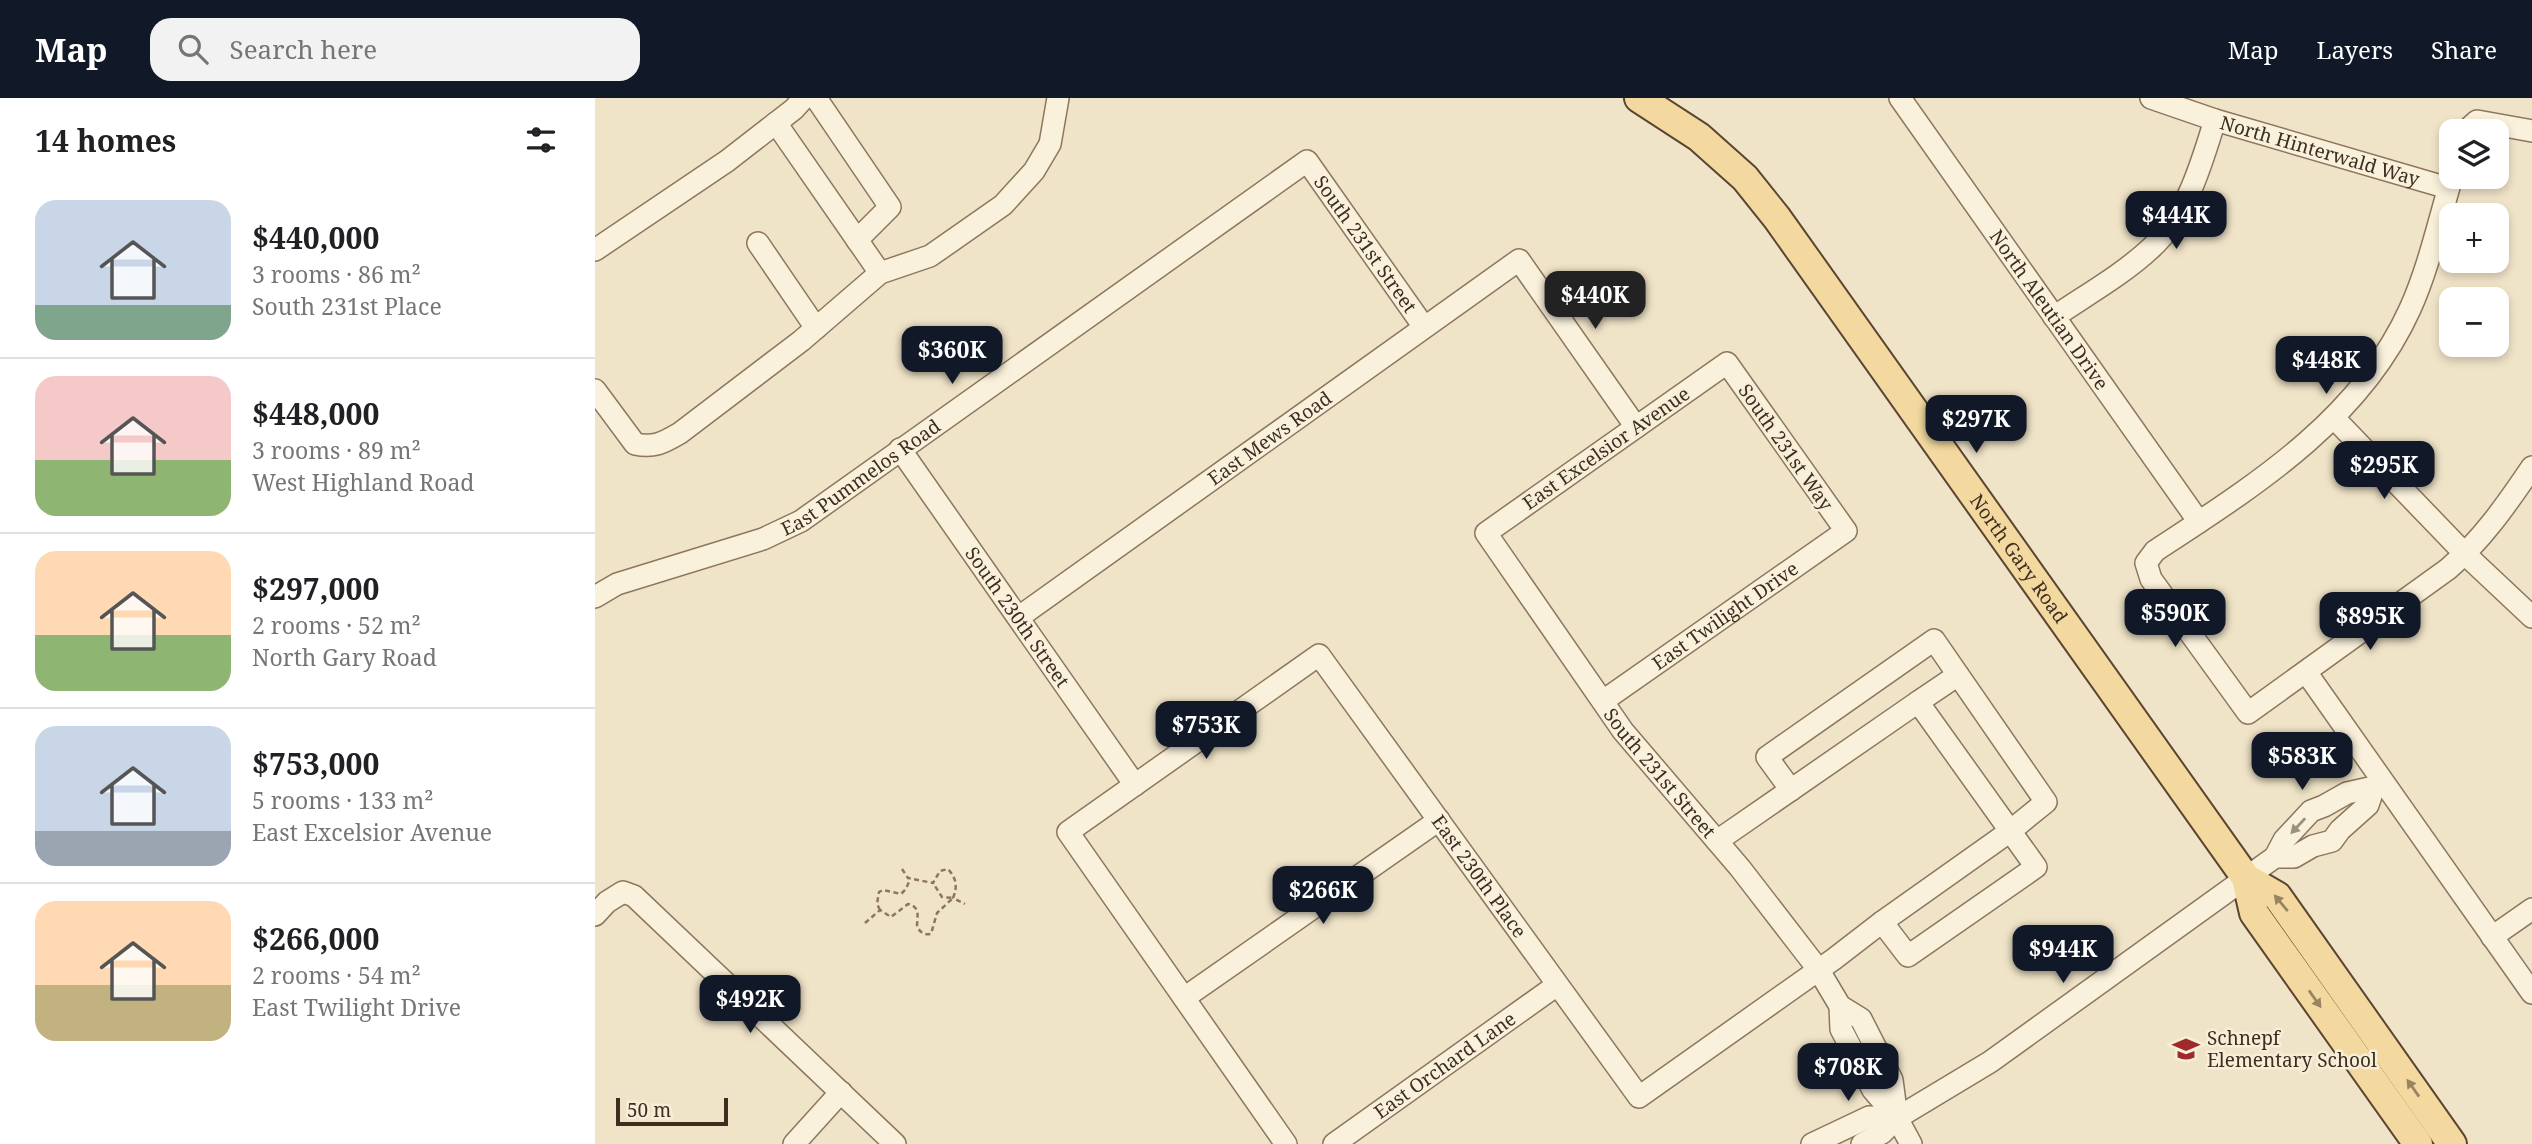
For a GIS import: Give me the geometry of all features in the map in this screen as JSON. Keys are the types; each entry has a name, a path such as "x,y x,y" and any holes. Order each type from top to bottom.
{"main road":[{"name":"North Gary Road","path":"1639,98 1699,137 1745,178 1777,218 2246,878 2254,913 2418,1144"},
{"name":"North Gary Road","path":"2246,878 2277,896 2452,1144"}],"street":[{"path":"595,250 727,160 804,98"},
{"path":"816,98 890,207 857,240"},
{"path":"595,390 635,444 647,447 660,445 680,433 816,328 880,273 930,256 1003,205 1034,171 1050,144 1058,98"},
{"name":"North Aleutian Drive","path":"1900,98 2199,522"},
{"name":"North Hinterwald Way","path":"2151,98 2215,120 2439,179"},
{"path":"2054,317 2151,248 2187,199 2215,120"},
{"path":"776,123 880,273"},
{"path":"2509,127 2532,131"},
{"name":"South 231st Street","path":"1307,161 1424,327"},
{"name":"East Pummelos Road","path":"595,597 617,584 762,539 801,521 1307,161"},
{"path":"2448,189 2410,308 2391,345 2366,380 2334,418 2300,450 2155,551 2146,563 2151,579 2248,713 2465,555 2532,467"},
{"path":"758,243 816,328"},
{"name":"East Mews Road","path":"1019,617 1519,260 1636,427"},
{"name":"East Excelsior Avenue","path":"1486,533 1727,363"},
{"name":"South 231st Way","path":"1727,363 1846,531"},
{"path":"2334,418 2465,555 2532,617"},
{"name":"South 230th Street","path":"900,449 1135,785"},
{"name":"East Twilight Drive","path":"1603,702 1846,531"},
{"name":"South 231st Street","path":"1486,533 1630,740 1717,841 1818,969 1840,1006 1841,1029 1873,1090 1897,1118 1911,1144"},
{"path":"1791,790 1767,757 1934,640 2046,802 1818,969"},
{"name":"East 230th Place","path":"1135,785 1319,655 1639,1097 1818,969"},
{"path":"2305,673 2378,784 2532,993"},
{"path":"1717,841 1958,675"},
{"path":"1882,922 1908,956 2036,867 1918,702"},
{"path":"2275,858 2294,857 2313,846 2332,841 2340,830 2368,805 2378,784"},
{"path":"1862,1144 1882,1133 1897,1118 1990,1062 2275,858 2284,840 2311,811 2347,793 2378,784"},
{"path":"1135,785 1068,832 1286,1144"},
{"path":"2324,806 2334,813 2340,830"},
{"path":"1184,998 1439,820"},
{"path":"595,915 607,902 623,892 633,895 895,1144"},
{"path":"2492,937 2532,909"},
{"name":"East Orchard Lane","path":"1334,1144 1557,985"},
{"path":"794,1144 841,1092"},
{"path":"1812,1144 1869,1117 1897,1118"}],"path":[{"path":"902,869 910,878 933,883 942,897 953,898 965,904"},
{"path":"910,878 901,894 883,890 879,892 877,904 880,910 891,917 908,904 913,905 919,912 917,927 925,935 931,934 937,913 953,898 957,887 955,876 948,869 940,871 933,883"},
{"path":"865,923 880,910"}],"place":[{"name":"Schnepf Elementary School","path":"2186,1049"}]}
